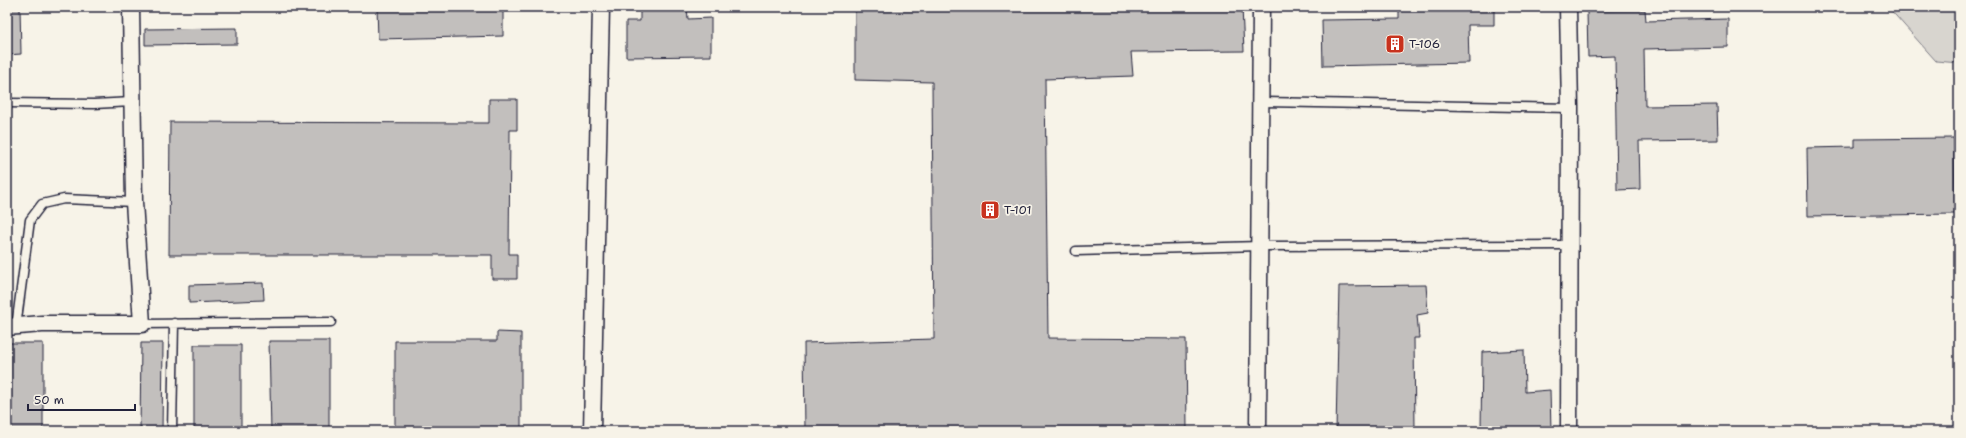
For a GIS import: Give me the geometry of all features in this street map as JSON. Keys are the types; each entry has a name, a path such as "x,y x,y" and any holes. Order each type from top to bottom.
{"street":[{"path":"11,327 42,324 142,324 134,202 131,7"},
{"path":"592,431 601,7"},
{"path":"1258,431 1261,7"},
{"path":"1568,7 1570,108 1569,431"}],"lane":[{"path":"7,103 94,104 132,102"},
{"path":"1260,102 1570,108"},
{"path":"11,327 30,220 42,204 64,199 134,202"},
{"path":"1076,251 1260,246 1569,245"},
{"path":"142,324 331,322"},
{"path":"172,431 174,323"}],"shaded area":[{"path":"1888,7 1959,7 1959,63 1936,61"}],"building":[{"path":"7,7 20,7 21,54 7,55"},
{"path":"377,7 503,7 503,36 378,39"},
{"path":"640,7 687,7 688,19 711,18 711,56 626,57 626,21 640,21"},
{"name":"Т-101","path":"855,7 1242,7 1244,51 1131,52 1133,76 1045,79 1048,338 1186,339 1187,431 805,431 804,343 934,339 932,82 855,80"},
{"name":"Т-106","path":"1399,7 1494,7 1494,25 1468,25 1469,63 1323,66 1322,20 1399,19"},
{"path":"1645,10 1646,21 1728,19 1728,47 1644,49 1645,106 1717,105 1718,140 1639,141 1640,189 1617,190 1615,56 1588,57 1587,11"},
{"path":"237,28 237,44 145,45 145,29"},
{"path":"489,99 517,99 517,130 510,130 509,254 517,254 517,279 492,279 492,255 169,255 170,122 489,123"},
{"path":"1954,138 1955,214 1808,216 1807,148 1855,147 1855,139"},
{"path":"263,283 264,300 189,303 189,285"},
{"path":"1426,285 1428,313 1417,315 1419,338 1414,338 1415,431 1336,431 1339,286"},
{"path":"497,332 521,333 521,431 395,431 395,341 497,341"},
{"path":"269,341 329,341 329,431 271,431"},
{"path":"7,343 43,343 43,431 7,431"},
{"path":"141,343 163,343 162,431 140,431"},
{"path":"194,345 241,345 241,431 194,431"},
{"path":"1524,350 1525,392 1550,390 1551,431 1481,431 1482,352"}],"place":[{"name":"Т-106","path":"1395,44"},
{"name":"Т-101","path":"990,210"}]}
